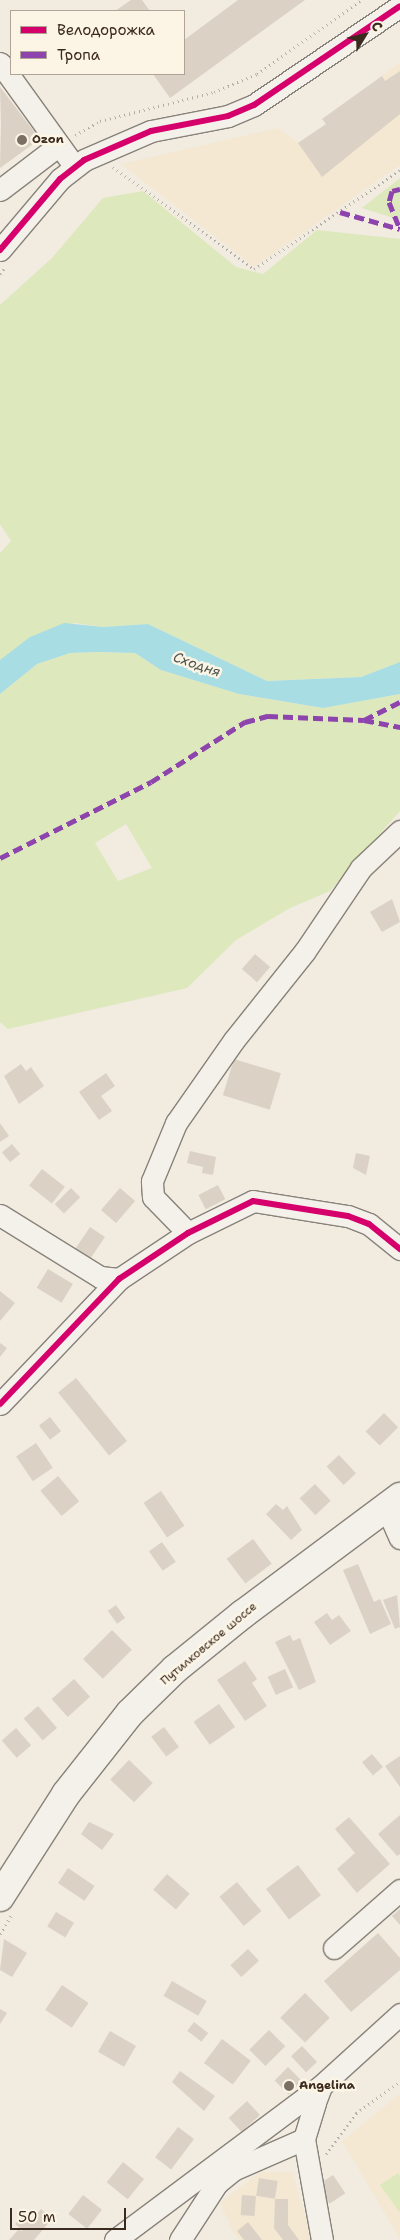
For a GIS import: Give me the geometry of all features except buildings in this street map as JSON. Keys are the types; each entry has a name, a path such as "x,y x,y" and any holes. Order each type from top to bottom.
{"main road":[{"name":"Путилковское шоссе","path":"7,1904 66,1794 130,1713 175,1669 393,1502"}],"street":[{"path":"0,250 75,167 112,144 254,105 400,6"},
{"path":"0,63 75,167"},
{"path":"0,190 59,145"},
{"path":"188,1233 153,1196 152,1181 176,1123 234,1040 305,952 361,868 400,831"},
{"path":"0,1404 119,1279 188,1233 253,1200 266,1200 348,1216 369,1224 400,1249"},
{"path":"0,1215 100,1277 119,1279"},
{"path":"393,1502 400,1538"},
{"path":"334,1948 400,1890"},
{"path":"115,2240 321,2086 400,2014"},
{"path":"321,2086 304,2140 306,2163 322,2240"},
{"path":"180,2240 217,2183 233,2170 304,2140"}],"path":[{"path":"59,145 100,121 214,92 257,74 361,0"},
{"path":"108,164 254,269 400,170"},
{"path":"0,1934 7,1904"},
{"path":"306,2163 328,2152 356,2113 400,2082"}],"shaded area":[{"path":"400,63 400,165 254,267 121,164 278,128 298,143 326,124 322,119"},
{"path":"400,2094 400,2239 342,2141"},
{"path":"260,2172 292,2172 312,2240 240,2240 233,2232 220,2203"}],"green space":[{"path":"400,178 400,220 362,208"},
{"path":"143,191 236,267 263,274 317,230 400,239 400,662 361,677 267,681 148,624 103,627 74,623 0,660 0,553 11,541 0,524 0,305 52,258 103,198"},
{"path":"70,653 135,653 161,670 239,694 323,708 400,694 400,811 330,891 290,908 236,940 187,988 8,1029 0,1022 0,694 37,664","holes":["126,824 152,868 118,881 95,843"]},
{"path":"398,2173 400,2176 400,2213 380,2185"}],"water":[{"name":"Сходня","path":"64,623 103,627 148,624 267,681 361,677 400,662 400,694 323,708 239,694 161,670 135,653 99,652 70,653 37,664 0,694 0,660 30,637"}],"marked path":[{"path":"400,189 392,191 389,202 400,229"},
{"path":"340,212 400,229"},
{"path":"364,720 400,702"},
{"path":"0,858 151,782 245,722 268,716 364,720 400,727"}],"cycle path":[{"path":"0,250 60,179 84,160 151,131 228,116 254,105 400,6"},
{"path":"0,1404 119,1279 188,1233 253,1201 348,1216 369,1224 400,1249"}],"place":[{"name":"Ozon","path":"22,140"},
{"name":"Angelina","path":"289,2086"}]}
